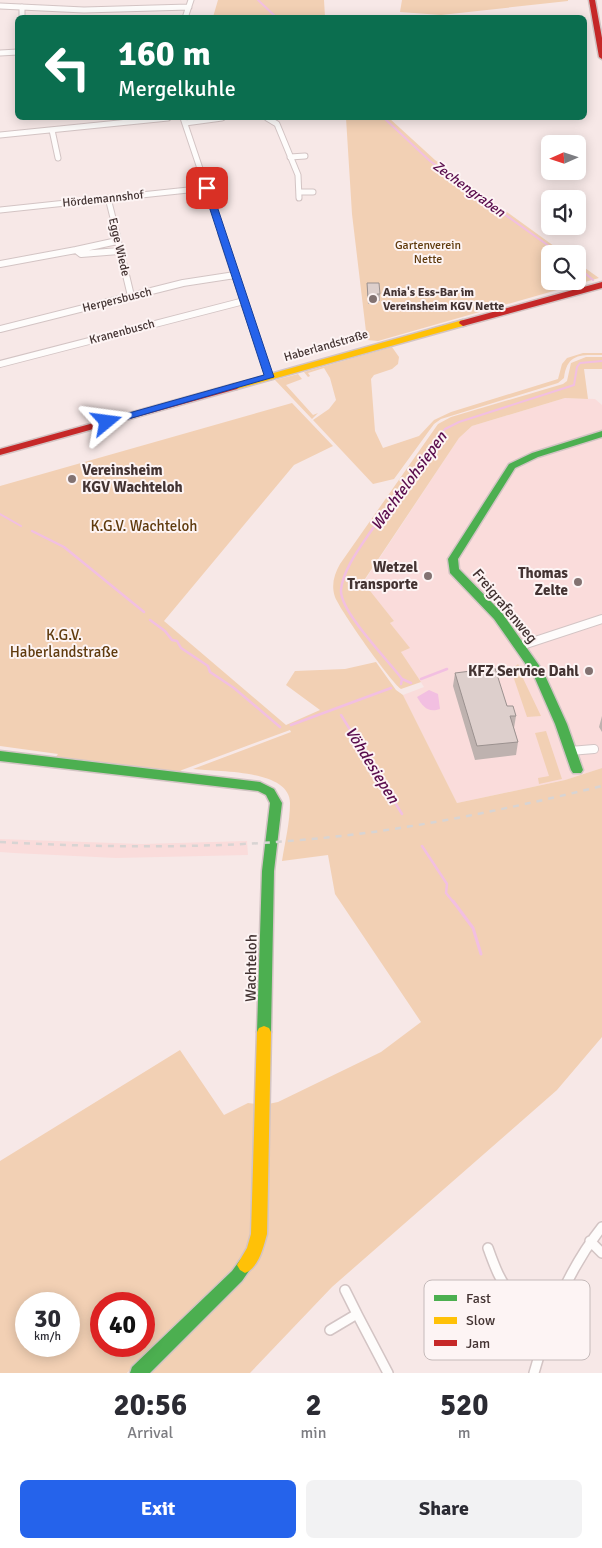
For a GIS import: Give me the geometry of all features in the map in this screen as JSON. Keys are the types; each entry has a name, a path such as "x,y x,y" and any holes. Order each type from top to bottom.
{"street":[{"path":"186,15 191,0"},
{"path":"592,0 602,57"},
{"path":"0,6 147,10 189,7"},
{"path":"22,7 22,15"},
{"path":"146,15 147,10"},
{"path":"0,53 15,52"},
{"path":"90,120 91,125"},
{"path":"0,135 146,120"},
{"path":"184,120 269,377"},
{"path":"271,120 277,124 298,175 299,195 313,192"},
{"path":"52,130 58,158"},
{"path":"290,157 304,156"},
{"name":"Hördemannshof","path":"0,210 207,188"},
{"name":"Egge Wiede","path":"108,198 131,296"},
{"path":"0,264 117,241"},
{"path":"76,250 81,254 119,251"},
{"name":"Herpersbusch","path":"0,330 196,280 235,275"},
{"name":"Haberlandstraße","path":"0,452 602,285"},
{"name":"Kranenbusch","path":"0,364 244,301"},
{"name":"Freigrafenweg","path":"576,770 550,698 520,646 498,616 454,570 453,559 512,466 535,455 602,434"},
{"path":"520,646 602,619"},
{"path":"570,752 594,749"},
{"name":"Wachteloh","path":"0,756 260,787 274,795 276,803 268,871 259,1234 249,1261 238,1276 138,1373"},
{"path":"566,1280 590,1241 602,1227"},
{"path":"590,1241 602,1253"},
{"path":"488,1248 500,1280"},
{"path":"345,1290 388,1373"},
{"path":"330,1330 357,1314"},
{"path":"534,1373 538,1360"}],"shaded area":[{"path":"565,398 595,399 602,405 602,768 565,780 457,803 403,695 424,687 401,652 409,648 390,623 394,621 363,583 459,438 472,426"},
{"path":"429,690 438,694 440,709 429,710 421,704 417,697"},
{"path":"0,839 142,844 247,841 248,855 116,858 14,853 0,852"}],"green space":[{"path":"218,0 324,0 325,15 214,15"},
{"path":"402,0 568,1 441,15 400,12"},
{"name":"Gartenverein Nette","path":"346,120 391,120 435,160 553,245 541,245 541,290 557,290 378,341 367,340 352,214"},
{"name":"Gartenverein Nette","path":"586,269 599,278 586,282"},
{"path":"392,347 399,357 398,364 392,369 374,375 371,379 375,431 383,448 419,436 434,420 451,412 558,379 562,364 567,358 583,353 602,353 602,355 576,357 568,364 564,378 558,383 441,419 434,424 394,479 373,484 313,420 329,409 336,400 330,378 324,368 308,373 310,376 308,377 304,372"},
{"path":"586,357 602,357 602,369 584,369 588,399 565,398 472,426 459,438 363,582 394,621 390,623 410,648 401,652 421,682 401,689 366,645 335,597 334,580 340,564 438,424 451,417 563,384 567,381 571,363"},
{"path":"298,374 302,379 286,385 313,415 318,413 312,419 275,380"},
{"path":"292,403 333,446 294,465 164,621 286,725 320,710 286,685 295,671 345,669 376,662 396,690 403,695 457,803 565,780 602,768 602,1037 557,1090 332,1287 250,1373 148,1373 185,1317 155,1346 155,1292 90,1292 90,1357 144,1357 127,1373 0,1373 0,1161 180,1050 224,1115 248,1103 263,1105 278,1102 381,1052 421,1022 335,894 328,855 282,861 290,810 287,792 278,784 266,778 251,774 193,769 291,732 290,730 182,770 172,776 51,763 58,754 0,746 0,486"},
{"path":"518,664 541,716 527,717 511,670"},
{"path":"546,731 562,779 539,784 538,778 549,776 535,733"}],"building":[{"path":"367,283 379,283 380,294 377,294 377,298 368,298"},
{"path":"495,668 507,706 513,706 516,716 510,716 518,742 477,746 455,673"}],"waterway":[{"name":"Zechengraben","path":"258,0 274,15"},
{"name":"Zechengraben","path":"386,120 430,161 547,245"},
{"name":"Zechengraben","path":"586,274 593,280"},
{"name":"Wachtelohsiepen","path":"372,530 445,429 459,422 574,385 577,367 580,363 602,361"},
{"name":"Wachtelohsiepen","path":"0,514 21,526"},
{"name":"Wachtelohsiepen","path":"373,528 349,566 342,582 341,590 348,611 356,623 402,679"},
{"name":"Wachtelohsiepen","path":"32,531 64,547 144,612"},
{"name":"Wachtelohsiepen","path":"150,620 165,631 172,640 177,641 181,648 208,666 210,672 234,688 280,727"},
{"path":"421,679 447,669"},
{"name":"Wachtelohsiepen","path":"401,684 402,679"},
{"path":"402,679 411,683"},
{"name":"Wachtelohsiepen","path":"291,725 391,688"},
{"name":"Vöhdesiepen","path":"341,715 402,814"},
{"name":"Vöhdesiepen","path":"422,846 447,884 446,893 454,903"},
{"name":"Vöhdesiepen","path":"453,901 473,928 481,954"}],"railway":[{"path":"0,842 95,846 190,846 333,837 464,817 602,786"}],"traffic: fast":[{"path":"577,770 561,724 539,674 498,616 454,570 453,559 512,466 535,455 602,434"},
{"path":"0,756 260,787 270,792 276,803 268,871 264,1032"},
{"path":"138,1373 237,1276 245,1265"}],"traffic: slow":[{"path":"234,387 463,323"},
{"path":"245,1265 254,1252 259,1234 264,1032"}],"traffic: jam":[{"path":"592,0 602,57"},
{"path":"463,323 602,285"},
{"path":"0,452 234,387"}],"place":[{"name":"Ania's Ess-Bar im Vereinsheim KGV Nette","path":"373,299"},
{"name":"Vereinsheim KGV Wachteloh","path":"72,479"},
{"name":"Wetzel Transporte","path":"428,576"},
{"name":"Thomas Zelte","path":"578,582"},
{"name":"KFZ Service Dahl","path":"589,671"}],"route":[{"path":"107,422 269,377 207,188"}],"park label":[{"name":"K.G.V. Wachteloh","path":"144,526"},
{"name":"K.G.V. Haberlandstraße","path":"64,644"}]}
